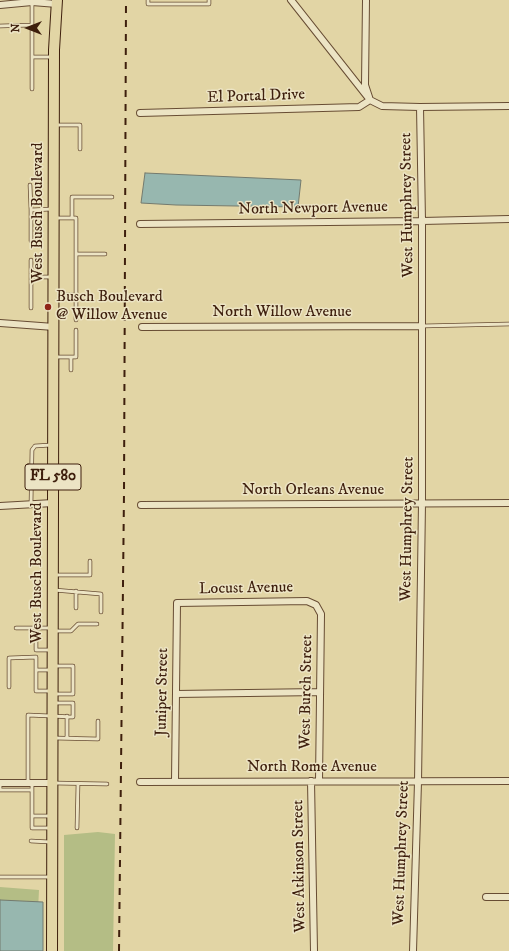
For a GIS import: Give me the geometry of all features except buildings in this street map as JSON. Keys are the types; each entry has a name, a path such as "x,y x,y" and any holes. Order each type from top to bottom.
{"main road":[{"name":"West Busch Boulevard","path":"52,951 54,57 57,1"}],"street":[{"path":"291,0 370,100 382,106 509,106"},
{"path":"366,0 365,85 370,100"},
{"path":"0,5 32,1 57,1"},
{"name":"El Portal Drive","path":"140,113 359,107 370,100"},
{"name":"West Humphrey Street","path":"413,951 418,782 422,503 422,221 420,107"},
{"name":"North Newport Avenue","path":"140,224 509,219"},
{"path":"0,323 54,327"},
{"name":"North Willow Avenue","path":"142,327 422,326"},
{"path":"0,506 53,503"},
{"name":"North Orleans Avenue","path":"141,505 509,503"},
{"name":"Locust Avenue","path":"177,604 307,601 316,605"},
{"name":"Juniper Street","path":"175,781 177,604"},
{"name":"West Burch Street","path":"316,605 321,614 319,781"},
{"path":"176,694 320,692"},
{"name":"West Atkinson Street","path":"311,781 314,951"},
{"name":"North Rome Avenue","path":"140,782 509,781"},
{"path":"0,783 52,783"},
{"path":"486,897 509,897"}],"lane":[{"path":"148,0 148,4 209,4 208,0"},
{"path":"32,1 32,89"},
{"path":"0,26 32,25"},
{"path":"32,57 54,57"},
{"path":"54,125 80,125 80,149"},
{"path":"30,185 30,241"},
{"path":"72,218 72,197 112,197"},
{"path":"30,210 76,218 76,320"},
{"path":"76,254 105,254"},
{"path":"30,260 30,308"},
{"path":"31,277 54,277"},
{"path":"54,295 76,295"},
{"path":"422,326 509,324"},
{"path":"53,357 76,357 76,330"},
{"path":"71,357 71,370"},
{"path":"31,504 32,450 35,446 53,445"},
{"path":"52,576 90,575 90,561"},
{"path":"52,590 101,594 101,612"},
{"path":"76,592 76,608"},
{"path":"16,628 71,631 78,624 97,624"},
{"path":"36,628 36,650 52,650"},
{"path":"8,687 9,658 36,657 36,691 73,703"},
{"path":"36,670 73,666 73,717 28,715 30,783 32,790 32,828 52,828"},
{"path":"52,696 73,694"},
{"path":"67,716 67,738"},
{"path":"52,738 98,739 98,721"},
{"path":"0,783 0,790 32,790"},
{"path":"52,783 107,784"},
{"path":"77,828 78,784"},
{"path":"32,816 52,816"},
{"path":"31,842 52,842"},
{"path":"0,877 52,877"}],"green space":[{"path":"98,832 115,834 113,951 64,951 64,835"},
{"path":"0,887 39,890 36,951 0,951"}],"water":[{"path":"145,173 301,180 298,207 141,203"},
{"path":"0,900 43,902 43,951 0,951"}],"railway":[{"path":"119,951 124,493 126,0"}],"place":[{"name":"Busch Boulevard @ Willow Avenue","path":"48,307"}]}
